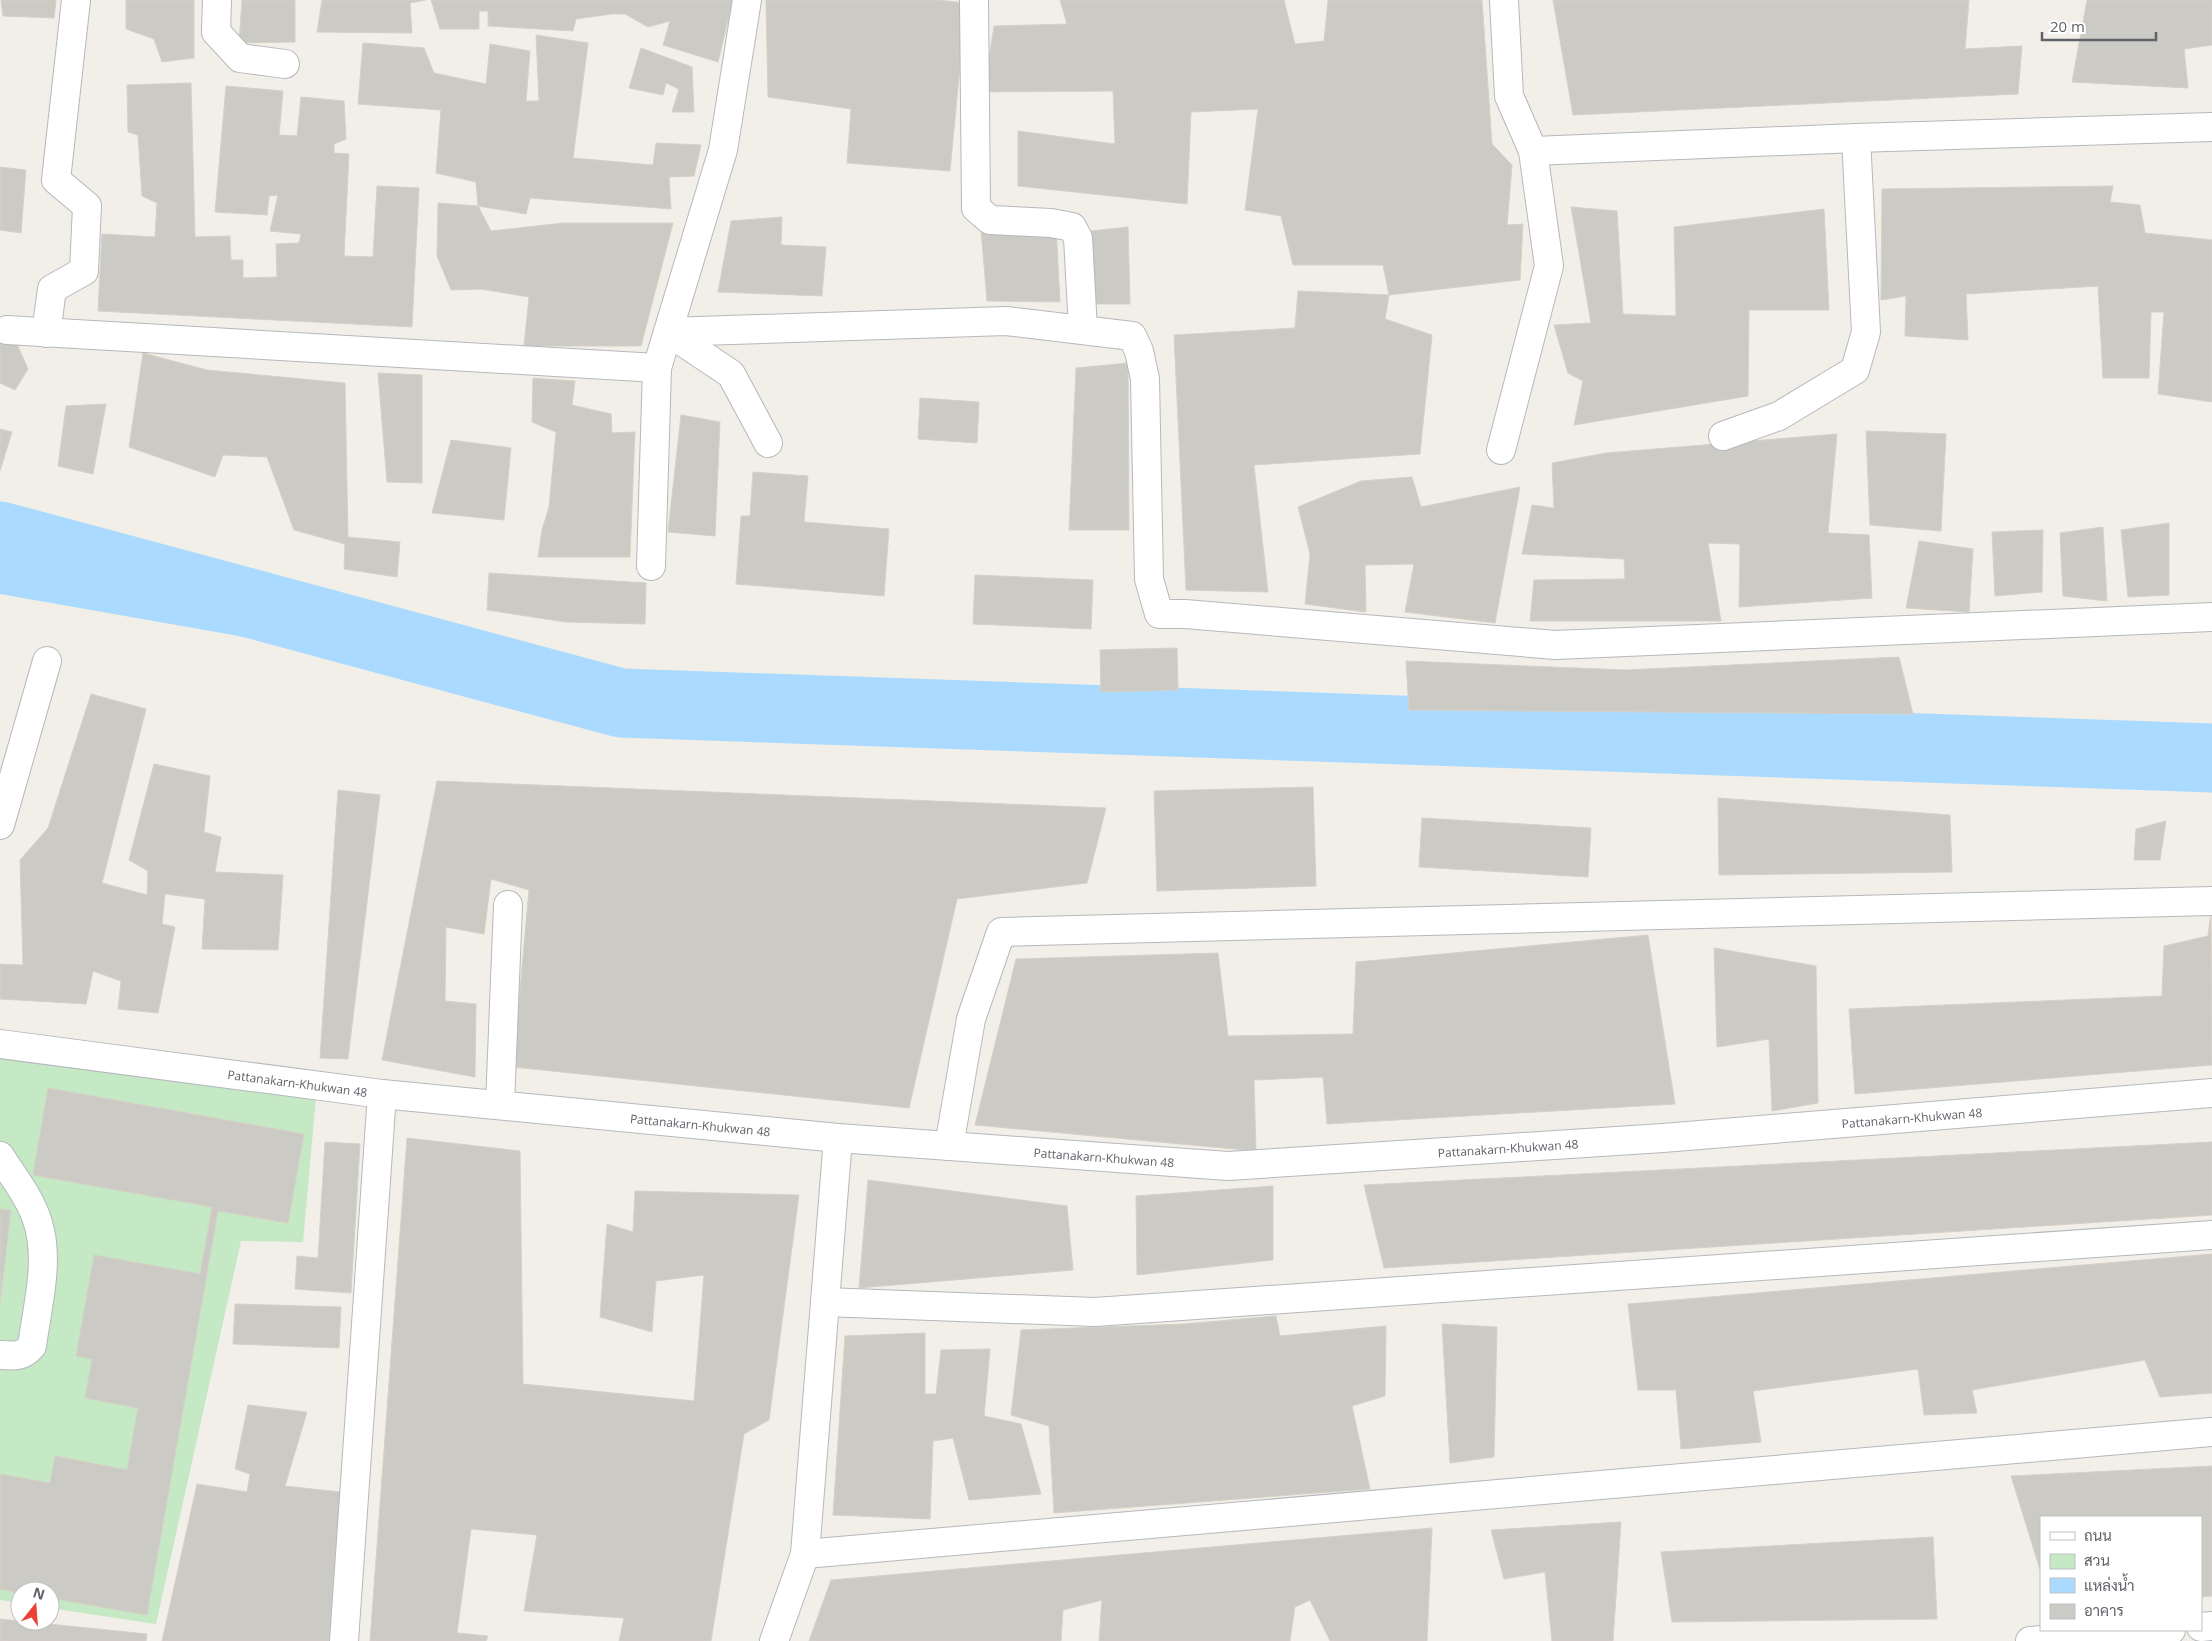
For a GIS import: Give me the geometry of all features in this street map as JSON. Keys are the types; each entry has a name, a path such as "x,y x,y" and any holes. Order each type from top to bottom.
{"street":[{"path":"46,333 52,289 84,271 87,206 56,180 76,0"},
{"path":"217,0 216,32 240,58 285,64"},
{"path":"651,566 657,368 723,150 748,0"},
{"path":"974,0 976,208 990,220 1051,223 1072,227 1078,238 1083,329"},
{"path":"1501,450 1549,266 1533,151 1509,96 1504,0"},
{"path":"1533,151 1856,138 2212,128"},
{"path":"1723,436 1779,416 1855,370 1866,332 1856,138"},
{"path":"668,332 1006,321 1132,336 1139,351 1146,379 1149,579 1159,614 1195,615 1555,645 2212,617"},
{"path":"7,330 657,368"},
{"path":"668,332 731,374 768,443"},
{"path":"0,825 47,661"},
{"path":"949,1146 971,1020 1001,932 2212,902"},
{"path":"500,1105 508,905"},
{"name":"Pattanakarn-Khukwan 48","path":"0,1044 382,1094 838,1138 1228,1166 1653,1139 2212,1093"},
{"path":"344,1641 382,1094"},
{"path":"774,1641 806,1554 838,1138"},
{"path":"0,1156 30,1203 38,1224 43,1257 32,1346 27,1352 18,1356 0,1355"},
{"path":"825,1302 1096,1312 2212,1235"},
{"path":"806,1554 2212,1432"},
{"path":"2030,1641 2158,1631"}],"green space":[{"path":"0,1044 317,1086 303,1242 241,1241 156,1624 60,1610 60,1581 10,1581 10,1602 0,1600"}],"water":[{"path":"0,536 621,703 0,594"}],"building":[{"path":"1,0 56,0 54,18 3,16"},
{"path":"126,0 194,0 194,58 162,62 154,39 126,29"},
{"path":"242,0 295,0 295,42 239,43"},
{"path":"322,0 426,0 410,3 412,33 317,32"},
{"path":"431,0 733,0 718,62 663,45 670,21 648,27 625,14 611,14 576,19 573,31 488,26 488,11 479,11 479,29 440,29"},
{"path":"766,0 937,0 966,3 950,171 847,163 851,109 768,97"},
{"path":"1060,0 1284,0 1295,44 1324,41 1328,0 1482,0 1492,144 1512,165 1507,225 1523,224 1520,280 1389,295 1383,265 1293,265 1281,216 1245,210 1258,109 1191,112 1187,204 1018,186 1018,131 1115,144 1113,91 984,92 994,26 1067,24"},
{"path":"1553,0 1969,0 1965,49 2022,46 2018,94 1573,115"},
{"path":"2087,0 2212,0 2212,45 2184,49 2188,88 2072,82"},
{"path":"536,35 588,43 573,158 653,165 656,143 701,145 694,176 669,177 671,209 530,198 526,214 478,206 476,182 436,173 441,110 358,104 363,43 424,48 434,73 486,84 490,44 530,51 526,101 539,101"},
{"path":"641,48 692,67 694,112 672,112 679,89 666,83 663,95 629,88"},
{"path":"191,83 195,237 230,236 231,260 243,260 243,278 277,277 276,244 299,243 301,234 270,231 278,195 269,196 267,215 215,212 226,86 283,91 279,135 297,136 301,97 344,101 346,139 334,144 334,153 349,154 344,256 373,257 377,186 419,188 412,327 98,311 102,234 155,237 157,203 142,196 138,135 128,132 127,85"},
{"path":"0,167 26,170 21,233 0,230"},
{"path":"2113,186 2110,202 2140,205 2145,233 2212,240 2212,402 2158,394 2164,312 2151,312 2149,378 2103,378 2098,286 1966,294 1968,340 1905,336 1906,296 1881,300 1882,189"},
{"path":"438,203 478,206 491,231 563,223 673,223 641,346 524,346 529,297 481,289 451,290 437,256"},
{"path":"1571,207 1617,211 1623,314 1676,316 1674,227 1824,209 1829,310 1749,310 1748,396 1574,425 1583,381 1568,373 1554,325 1591,323"},
{"path":"782,217 781,245 826,247 822,296 718,292 731,221"},
{"path":"1056,226 1060,302 987,301 981,230"},
{"path":"1128,227 1130,304 1097,304 1081,232"},
{"path":"1298,291 1389,295 1385,319 1432,335 1420,454 1254,465 1268,592 1186,590 1174,335 1295,328"},
{"path":"0,337 17,344 28,369 15,390 0,383"},
{"path":"143,353 207,370 345,383 348,537 400,542 397,577 344,569 345,544 294,530 267,457 223,455 215,477 129,447"},
{"path":"1128,363 1129,530 1069,530 1076,368"},
{"path":"378,373 422,375 422,483 387,482"},
{"path":"533,378 575,381 572,405 611,414 612,433 635,432 630,557 538,557 542,530 549,507 556,432 532,422"},
{"path":"920,398 979,402 977,443 918,439"},
{"path":"106,404 93,474 58,466 66,406"},
{"path":"681,415 720,422 715,536 668,532"},
{"path":"0,429 12,432 0,471"},
{"path":"1866,431 1946,434 1941,531 1870,525"},
{"path":"1837,434 1828,533 1869,535 1872,598 1739,607 1740,544 1708,543 1721,621 1530,621 1534,580 1625,579 1624,559 1522,554 1532,505 1554,508 1552,463 1606,453"},
{"path":"451,440 511,448 504,520 432,513"},
{"path":"753,472 808,476 804,522 889,529 884,596 736,584 741,516 750,516"},
{"path":"1412,477 1421,507 1520,487 1495,623 1405,612 1414,564 1365,565 1366,612 1305,604 1310,554 1298,507 1361,481"},
{"path":"2169,523 2169,595 2128,597 2121,530"},
{"path":"2103,527 2107,601 2063,596 2060,533"},
{"path":"2043,530 2042,592 1995,596 1992,532"},
{"path":"1919,541 1973,549 1969,612 1906,608"},
{"path":"489,573 646,583 645,624 565,622 487,610"},
{"path":"975,575 1093,580 1091,629 973,624"},
{"path":"1177,648 1178,690 1101,692 1100,650"},
{"path":"1899,657 1913,714 1409,710 1406,661 1626,670"},
{"path":"91,694 146,709 102,883 147,895 148,871 129,860 154,764 210,776 204,832 221,837 215,872 283,875 278,950 202,949 205,899 165,894 162,924 175,927 158,1013 118,1009 121,981 93,971 86,1004 0,999 0,964 23,965 20,860 48,828"},
{"path":"437,781 1106,808 1087,883 957,899 909,1108 513,1067 529,890 491,879 484,934 446,927 445,1001 476,1004 475,1077 382,1060"},
{"path":"1313,787 1316,886 1157,891 1154,791"},
{"path":"338,790 380,795 348,1059 320,1058"},
{"path":"1718,798 1950,815 1952,872 1719,875"},
{"path":"1422,818 1591,828 1588,877 1419,867"},
{"path":"2166,821 2160,860 2134,860 2136,829"},
{"path":"2211,913 2212,1065 1855,1094 1849,1009 2162,996 2164,946 2208,936"},
{"path":"1648,935 1675,1104 1327,1124 1323,1077 1254,1080 1256,1151 975,1125 1016,959 1218,953 1228,1036 1353,1034 1356,962"},
{"path":"1714,948 1816,966 1818,1103 1772,1111 1769,1039 1717,1047"},
{"path":"48,1088 304,1134 288,1223 218,1211 147,1615 60,1600 60,1581 10,1581 10,1591 0,1589 0,1474 50,1483 55,1456 127,1470 138,1408 85,1398 92,1359 76,1356 94,1255 200,1274 212,1207 33,1175"},
{"path":"407,1138 520,1151 523,1384 694,1401 704,1275 656,1281 652,1332 600,1317 607,1224 633,1232 635,1191 799,1195 769,1420 744,1434 711,1641 619,1641 624,1618 524,1611 537,1535 471,1529 457,1633 488,1636 486,1641 370,1641"},
{"path":"325,1142 360,1144 351,1293 295,1289 297,1256 318,1258"},
{"path":"2212,1142 2212,1215 1384,1268 1364,1185"},
{"path":"868,1180 1067,1206 1073,1270 859,1288"},
{"path":"1273,1186 1273,1260 1137,1275 1136,1196"},
{"path":"0,1209 11,1210 0,1304"},
{"path":"2212,1254 2212,1393 2160,1397 2145,1360 1972,1390 1977,1413 1924,1415 1918,1369 1753,1391 1761,1442 1681,1449 1676,1390 1638,1390 1628,1304"},
{"path":"235,1304 341,1307 339,1348 233,1344"},
{"path":"1276,1316 1280,1336 1386,1326 1385,1396 1352,1406 1370,1489 1054,1513 1049,1426 1011,1415 1021,1330 1184,1324"},
{"path":"1442,1324 1497,1327 1494,1457 1450,1463"},
{"path":"925,1333 925,1394 936,1394 941,1350 990,1349 984,1416 1021,1424 1041,1494 969,1500 953,1438 933,1441 930,1519 833,1515 845,1336"},
{"path":"248,1405 307,1412 285,1486 340,1492 329,1641 162,1641 197,1484 247,1492 250,1474 235,1469"},
{"path":"2212,1466 2212,1596 2202,1597 2202,1516 2040,1516 2040,1570 2011,1476"},
{"path":"1621,1522 1613,1641 1552,1641 1545,1572 1504,1579 1491,1530"},
{"path":"1432,1528 1427,1641 1330,1641 1310,1600 1295,1607 1290,1641 1099,1641 1102,1600 1063,1610 1061,1641 809,1641 831,1580"},
{"path":"1933,1537 1937,1619 1672,1622 1661,1552"},
{"path":"0,1619 10,1620 10,1631 60,1631 60,1625 147,1634 146,1641 0,1641"}],"waterway":[{"path":"0,536 621,703 2212,758"}]}
